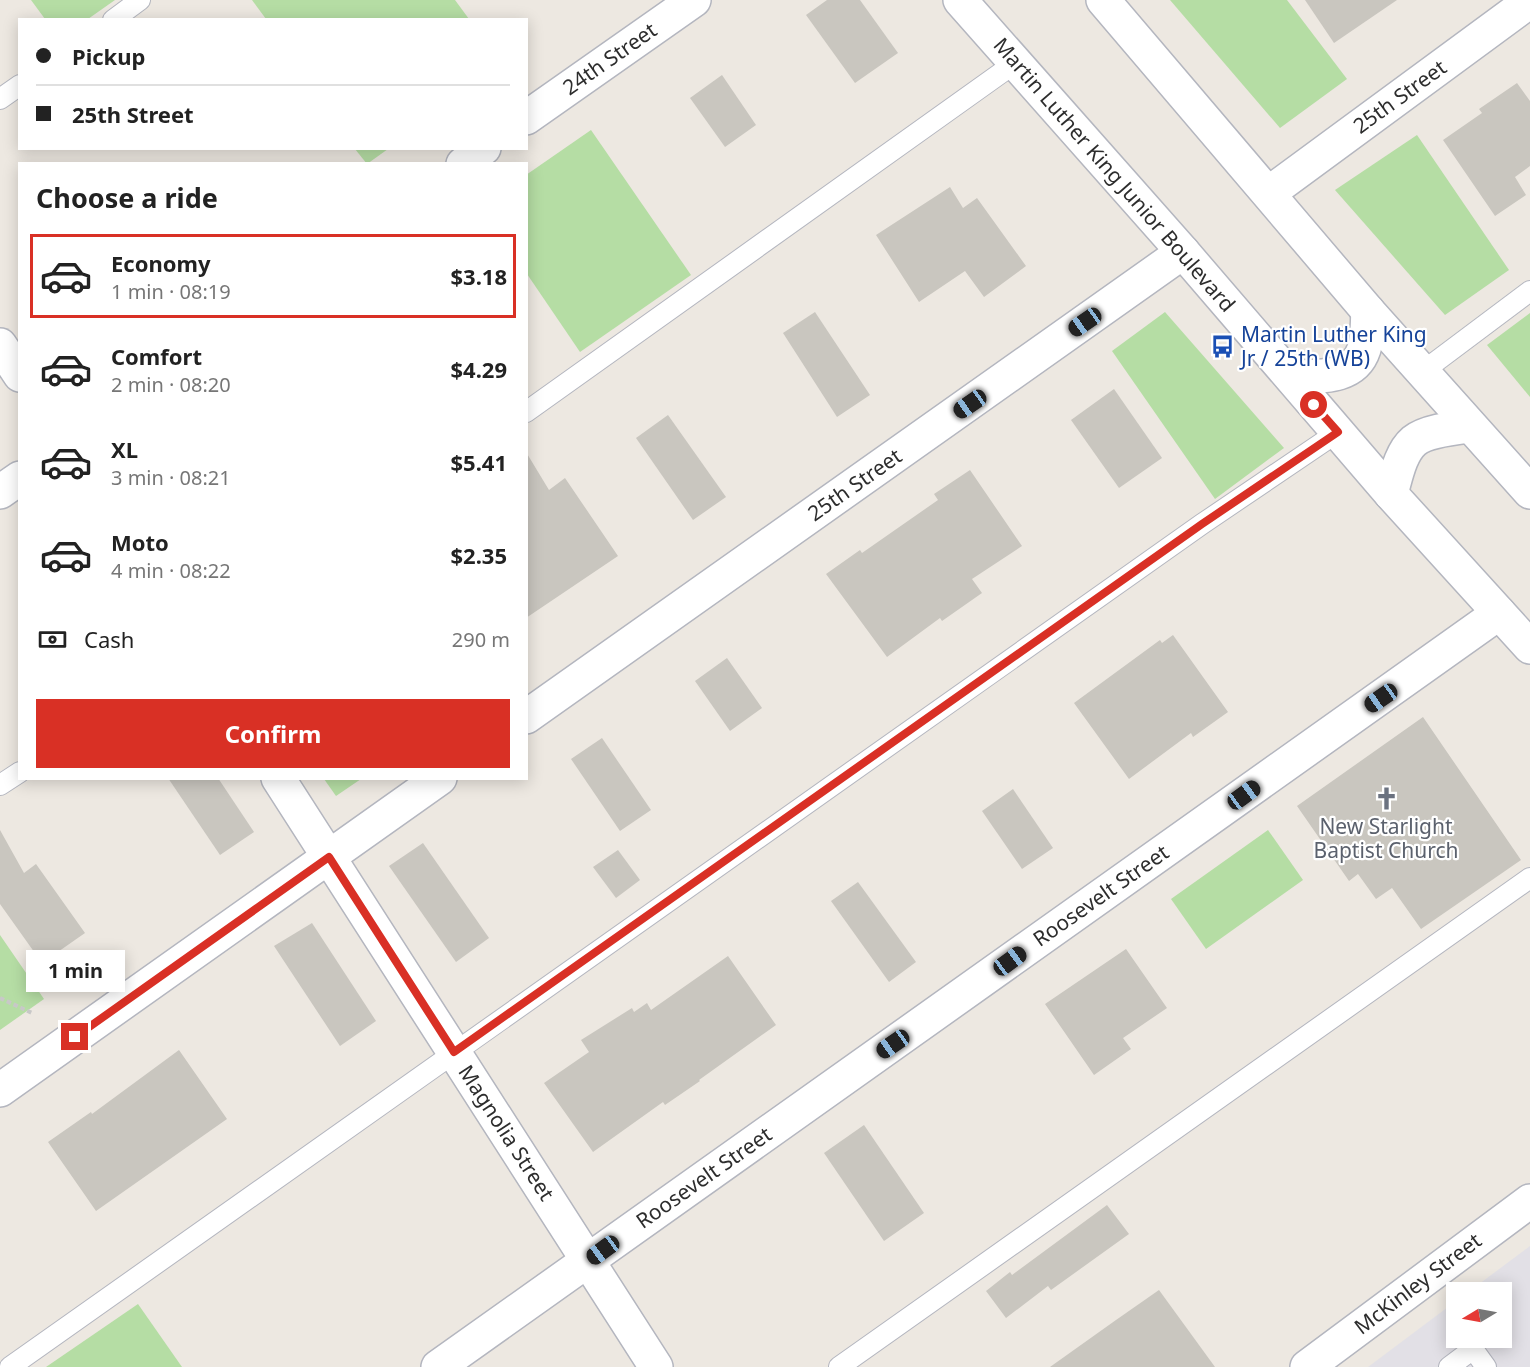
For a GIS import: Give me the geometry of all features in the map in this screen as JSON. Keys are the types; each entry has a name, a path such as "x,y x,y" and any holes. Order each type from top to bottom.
{"street":[{"name":"24th Street","path":"528,117 694,0"},
{"name":"Martin Luther King Junior Boulevard","path":"960,0 1183,252 1391,494 1530,647"},
{"path":"1103,0 1368,311 1530,492"},
{"name":"25th Street","path":"1269,193 1530,1"},
{"path":"466,162 481,150"},
{"name":"25th Street","path":"528,716 1183,252"},
{"path":"1291,377 1338,375 1355,366 1364,348 1368,311"},
{"path":"0,345 18,372"},
{"path":"1391,494 1400,463 1415,440 1441,430 1470,426"},
{"path":"0,492 18,479"},
{"name":"Roosevelt Street","path":"438,1367 1499,614"},
{"name":"Magnolia Street","path":"279,780 656,1367"},
{"path":"0,1090 437,780"},
{"name":"McKinley Street","path":"1307,1367 1530,1201"}],"lane":[{"path":"116,18 141,0"},
{"path":"528,411 1015,63"},
{"path":"0,99 18,86"},
{"path":"1422,372 1530,291"},
{"path":"10,1367 1202,524 1338,432"},
{"path":"0,785 18,773"},
{"path":"839,1367 1530,878"},
{"path":"1449,1367 1473,1349 1486,1367"}],"path":[{"path":"0,998 32,1013"}],"shaded area":[{"path":"1530,1246 1530,1367 1368,1367 1446,1308 1446,1348 1512,1348 1512,1282 1482,1282"}],"green space":[{"path":"31,0 115,0 89,18 44,18"},
{"path":"252,0 455,0 468,18 265,18"},
{"path":"1170,0 1287,0 1347,79 1280,128"},
{"path":"591,130 691,275 580,352 528,275 528,174"},
{"path":"1417,135 1509,270 1445,315 1335,190"},
{"path":"356,150 387,150 370,162 365,162"},
{"path":"1165,312 1284,448 1215,499 1112,351"},
{"path":"1530,313 1530,397 1487,345"},
{"path":"325,780 360,780 336,796"},
{"path":"1268,830 1303,880 1206,949 1171,899"},
{"path":"0,935 44,999 0,1030"},
{"path":"138,1304 182,1367 46,1367"}],"building":[{"path":"827,0 860,0 898,53 855,83 806,15"},
{"path":"1305,0 1397,0 1334,43"},
{"path":"722,75 756,125 725,147 690,98"},
{"path":"1517,83 1530,101 1530,166 1515,177 1526,195 1495,216 1443,140 1482,113 1479,109"},
{"path":"950,187 963,208 977,198 1026,266 984,297 965,271 919,302 876,235"},
{"path":"815,312 870,395 837,417 783,333"},
{"path":"1114,389 1162,458 1119,488 1071,420"},
{"path":"668,415 726,497 693,520 636,438"},
{"path":"528,455 549,490 565,478 618,556 528,617"},
{"path":"970,470 1022,546 972,579 982,593 942,621 940,618 887,657 826,574 860,550 862,553 938,500 934,494"},
{"path":"1173,635 1228,712 1193,737 1191,733 1129,779 1074,703 1160,640 1162,643"},
{"path":"727,658 762,708 730,731 695,681"},
{"path":"1423,717 1521,860 1421,929 1392,888 1376,899 1358,874 1349,881 1297,806"},
{"path":"602,738 651,810 620,831 571,759"},
{"path":"169,780 219,780 254,832 220,855"},
{"path":"1013,789 1053,848 1022,869 982,811"},
{"path":"0,830 24,873 36,864 85,933 42,963 0,904"},
{"path":"423,843 489,938 456,962 389,866"},
{"path":"618,850 640,880 616,898 593,867"},
{"path":"858,882 916,962 889,982 831,901"},
{"path":"312,923 376,1021 340,1046 274,946"},
{"path":"1126,949 1167,1008 1123,1038 1131,1049 1094,1075 1045,1004"},
{"path":"728,956 776,1025 700,1081 665,1105 663,1102 593,1152 544,1083 589,1052 581,1040 632,1008 634,1012 647,1003 651,1010"},
{"path":"179,1050 227,1119 96,1211 48,1142 91,1112 92,1114"},
{"path":"864,1125 924,1213 884,1241 824,1153"},
{"path":"1107,1205 1129,1234 1051,1290 1048,1286 1006,1318 986,1291 1010,1272 1012,1275"},
{"path":"1159,1290 1215,1367 1050,1367 1116,1320"}],"place":[{"name":"Martin Luther King Jr / 25th (WB)","path":"1223,347"},
{"name":"New Starlight Baptist Church","path":"1386,799"}],"route":[{"path":"75,1037 329,857 454,1052 1202,524 1338,432 1314,405"}]}
